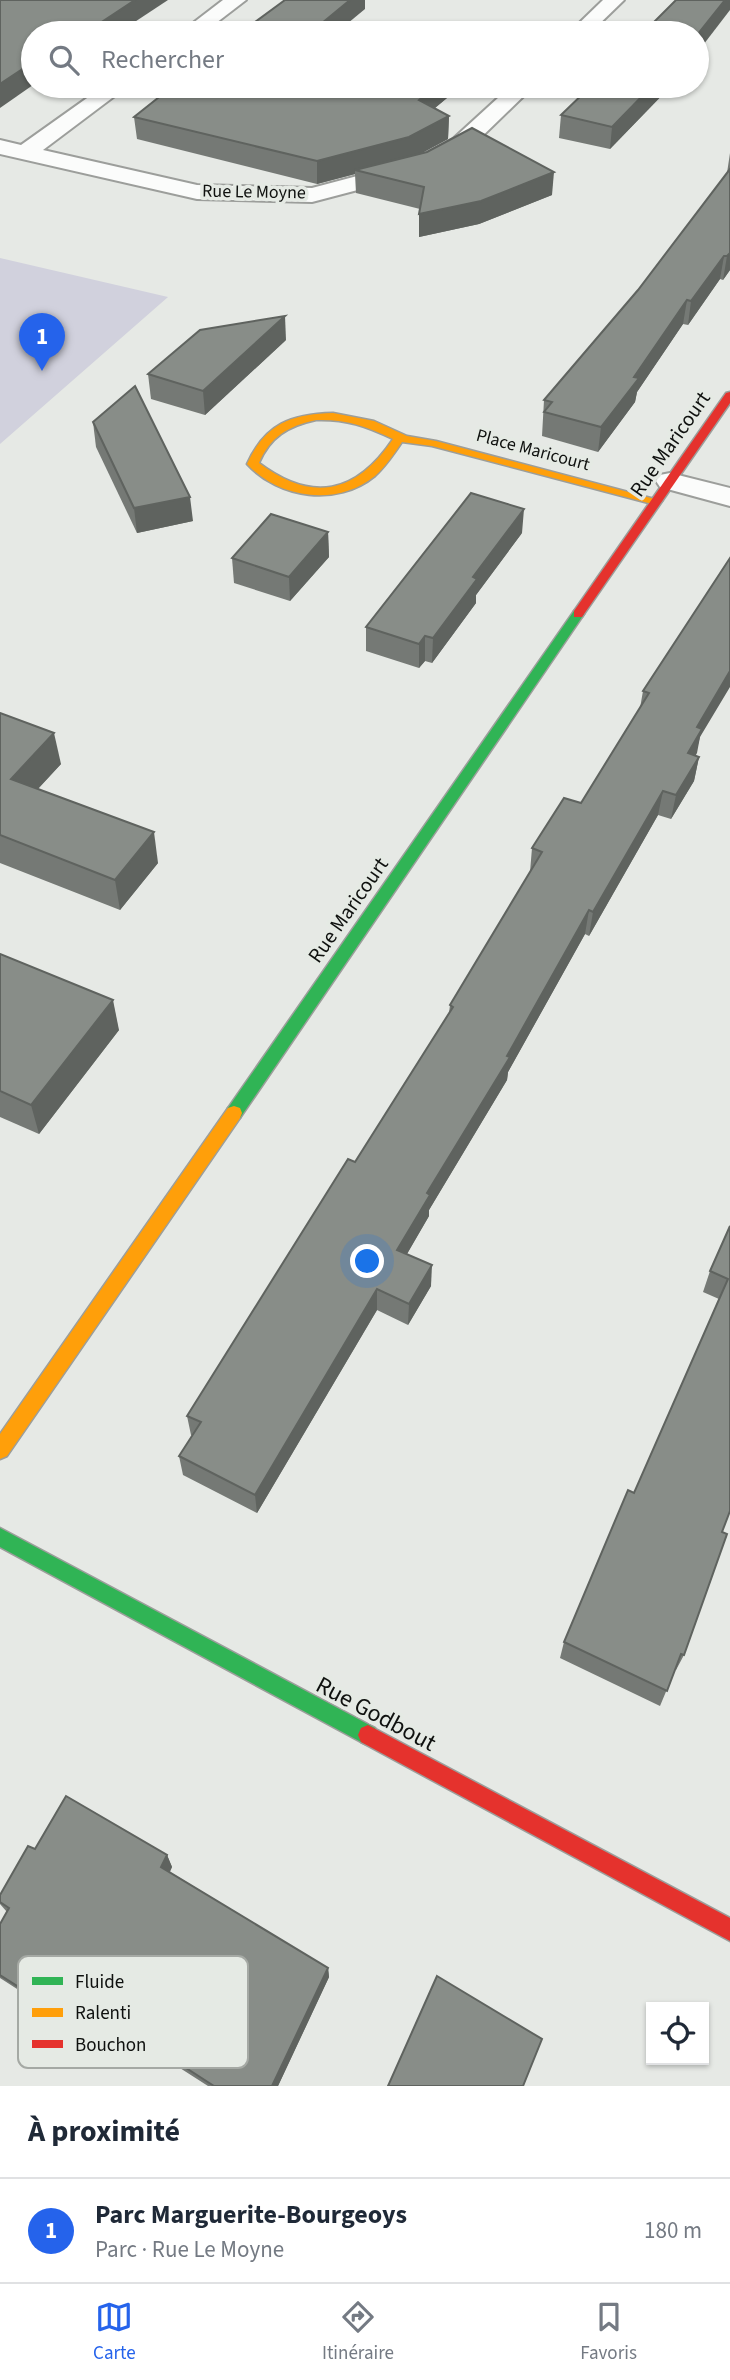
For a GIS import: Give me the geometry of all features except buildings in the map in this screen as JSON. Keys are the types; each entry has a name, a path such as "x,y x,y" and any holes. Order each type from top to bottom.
{"street":[{"path":"207,21 236,0"},
{"path":"592,21 614,0"},
{"path":"24,153 100,98"},
{"name":"Rue Le Moyne","path":"0,147 197,191 247,195 312,195 418,167 461,144 510,98"},
{"name":"Rue Maricourt","path":"0,1450 730,395"},
{"name":"Place Maricourt","path":"399,438 387,461 368,478 325,491 306,491 283,486 265,477 253,464 256,449 272,433 292,421 322,415 349,417 376,425 399,438 663,491"},
{"path":"663,491 730,497"},
{"name":"Rue Godbout","path":"0,1537 730,1930"}],"shaded area":[{"path":"0,258 168,297 0,444"}],"traffic: fast":[{"path":"234,1113 578,614"},
{"path":"0,1537 368,1735"}],"traffic: slow":[{"path":"399,438 386,458 370,474 352,485 333,491 313,492 293,488 273,479 253,464 270,435 284,426 299,420 333,416 370,423 404,439 432,443 656,501"},
{"path":"0,1450 234,1113"}],"traffic: jam":[{"path":"578,614 730,395"},
{"path":"368,1735 730,1930"}],"place":[{"name":"Parc Marguerite-Bourgeoys","path":"42,371"}]}
